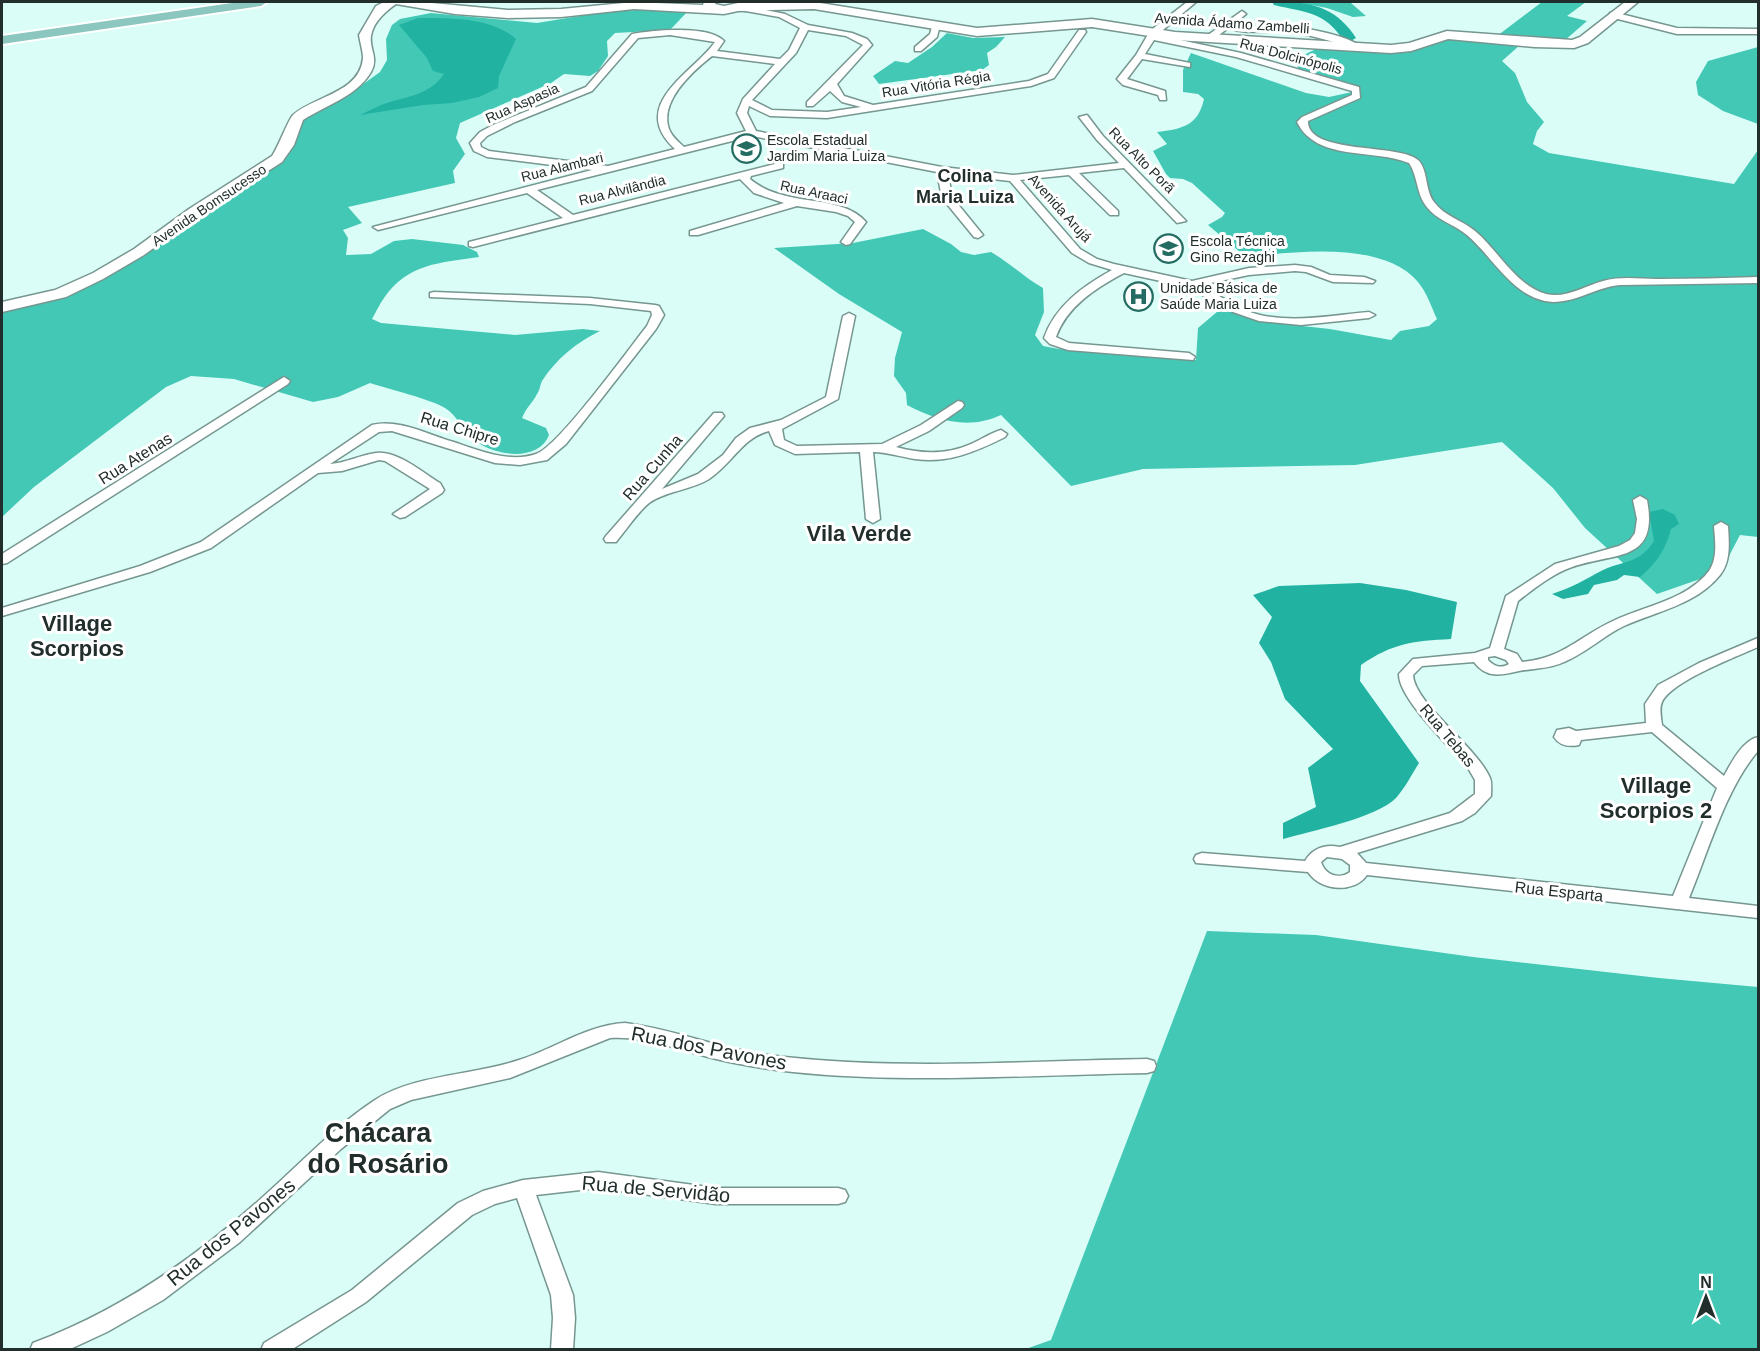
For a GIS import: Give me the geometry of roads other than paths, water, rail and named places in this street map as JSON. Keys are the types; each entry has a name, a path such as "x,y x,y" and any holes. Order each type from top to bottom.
{"main road":[{"path":"2,38 232,2"},
{"path":"2,38 261,2"}],"street":[{"path":"370,10 392,2"},
{"name":"Avenida Ádamo Zambelli","path":"401,2 480,12 531,14 634,5 715,7 737,4 777,10 825,7 982,33 1059,24 1092,23 1153,34 1405,48 1446,35 1574,44 1584,40 1632,2"},
{"path":"435,7 451,2"},
{"path":"464,2 542,10 632,2"},
{"path":"665,2 686,2"},
{"path":"1163,98 1162,93 1126,83 1122,79 1140,57 1153,34 1192,2"},
{"path":"715,7 777,10 794,20 804,31 854,35 864,39 868,45 810,104"},
{"name":"Avenida Bomsucesso","path":"2,297 35,291 65,281 152,234 198,201 264,160 272,151 281,126 291,115 331,93 354,70 358,58 354,32 370,10"},
{"name":"Avenida Bomsucesso","path":"2,307 51,297 98,276 139,252 194,212 268,166 283,152 297,118 344,93 366,69 369,56 364,37 370,10"},
{"path":"1215,37 1242,14"},
{"path":"1613,15 1677,31 1758,32"},
{"path":"918,49 934,34 936,25"},
{"path":"1228,25 1245,29 1305,32 1356,46"},
{"path":"1215,37 1245,29"},
{"path":"752,132 742,113 746,101 793,51 804,31"},
{"name":"Rua Aspasia","path":"607,169 487,154 477,149 475,143 479,138 501,125 590,88 635,36 660,32 714,37 720,41 711,53"},
{"name":"Rua Vitória Régia","path":"742,113 827,115 1044,79 1056,72 1082,32"},
{"name":"Rua Dolcinópolis","path":"1153,34 1356,89 1357,96 1305,119 1302,122 1307,133 1334,146 1398,156 1413,161 1419,167 1421,190 1435,211 1469,231 1514,279 1536,295 1551,299 1564,299 1616,282 1758,280"},
{"path":"682,150 664,130 663,117 673,90 686,74 711,53 782,62"},
{"path":"1140,57 1187,66"},
{"path":"832,84 832,89 840,97 857,103 882,107"},
{"name":"Rua Vitória Régia","path":"746,101 770,113"},
{"name":"Rua Alto Porã","path":"1084,117 1100,138 1181,221"},
{"name":"Rua Alambari","path":"378,227 752,132"},
{"name":"Avenida Arujá","path":"752,132 942,170 1012,178 1082,256 1123,269 1192,284"},
{"path":"1012,178 1126,165"},
{"name":"Rua Alvilândia","path":"473,244 779,166"},
{"path":"942,170 947,198 978,236"},
{"path":"1072,172 1114,213"},
{"name":"Rua Araaci","path":"746,174 745,180 756,191 777,200 845,213 860,219 857,230 846,242"},
{"path":"530,189 572,219"},
{"path":"694,233 795,203"},
{"path":"1123,269 1079,297 1059,320 1050,338 1054,342 1068,346 1189,357"},
{"path":"1192,284 1209,278 1273,270 1307,269 1328,278 1356,277 1369,280"},
{"path":"1192,284 1238,310 1259,318 1301,322 1369,315"},
{"name":"Rua Chipre","path":"2,612 145,569 206,545 352,442 376,428 387,426 495,459 520,462 542,457 562,441 652,327 658,315 655,308 624,303 434,295"},
{"path":"849,316 832,399 776,427 776,437 779,442 795,450 866,447 884,448 906,455 927,457 970,451 1000,434"},
{"name":"Rua Atenas","path":"2,561 284,381"},
{"path":"884,448 925,428 958,405"},
{"name":"Rua Cunha","path":"611,540 718,416"},
{"path":"645,500 703,477 728,458 740,441 754,431 783,423"},
{"path":"866,447 873,519"},
{"path":"314,469 342,467 378,456 389,458 435,486 437,490 430,496 400,514"},
{"path":"1496,651 1511,599 1565,565 1620,552 1634,545 1644,525 1640,500"},
{"path":"1514,668 1516,664 1512,657 1496,651 1486,652 1480,657 1482,664 1496,671 1551,662 1572,652 1617,623 1694,592 1708,581 1720,563 1722,554 1720,526"},
{"path":"1654,727 1653,704 1663,688 1704,666 1758,642"},
{"name":"Rua Tebas","path":"1342,852 1446,821 1469,810 1483,796 1483,780 1475,765 1411,693 1406,681 1406,674 1418,662 1480,657"},
{"path":"1574,736 1654,727 1662,731 1726,787"},
{"path":"1679,902 1726,787 1738,763 1758,742"},
{"path":"1332,851 1342,852 1353,858 1360,868 1355,878 1342,882 1321,877 1313,867 1313,862 1319,854 1332,851"},
{"path":"1202,859 1313,867"},
{"name":"Rua Esparta","path":"1360,868 1542,890 1679,902 1758,912"},
{"name":"Rua dos Pavones","path":"41,1350 78,1337 114,1318 203,1259 383,1104 407,1093 503,1073 609,1031 639,1031 715,1052 756,1060 827,1068 906,1070 1147,1066"},
{"name":"Rua de Servidão","path":"272,1350 359,1296 465,1209 490,1197 523,1188 598,1180 635,1183 716,1197 838,1197"},
{"path":"523,1188 562,1295 564,1318 562,1350"}],"waterway":[{"path":"1279,2 1310,8 1328,15 1336,20 1349,38"}],"place":[{"name":"Escola Estadual Jardim Maria Luiza","path":"746,148"},
{"name":"Escola Técnica Gino Rezaghi","path":"1169,249"},
{"name":"Unidade Básica de Saúde Maria Luiza","path":"1139,296"}],"district":[{"name":"Colina Maria Luiza","path":"965,186"},
{"name":"Vila Verde","path":"859,533"},
{"name":"Village Scorpios","path":"77,636"},
{"name":"Village Scorpios 2","path":"1656,798"},
{"name":"Chácara do Rosário","path":"378,1148"}]}
